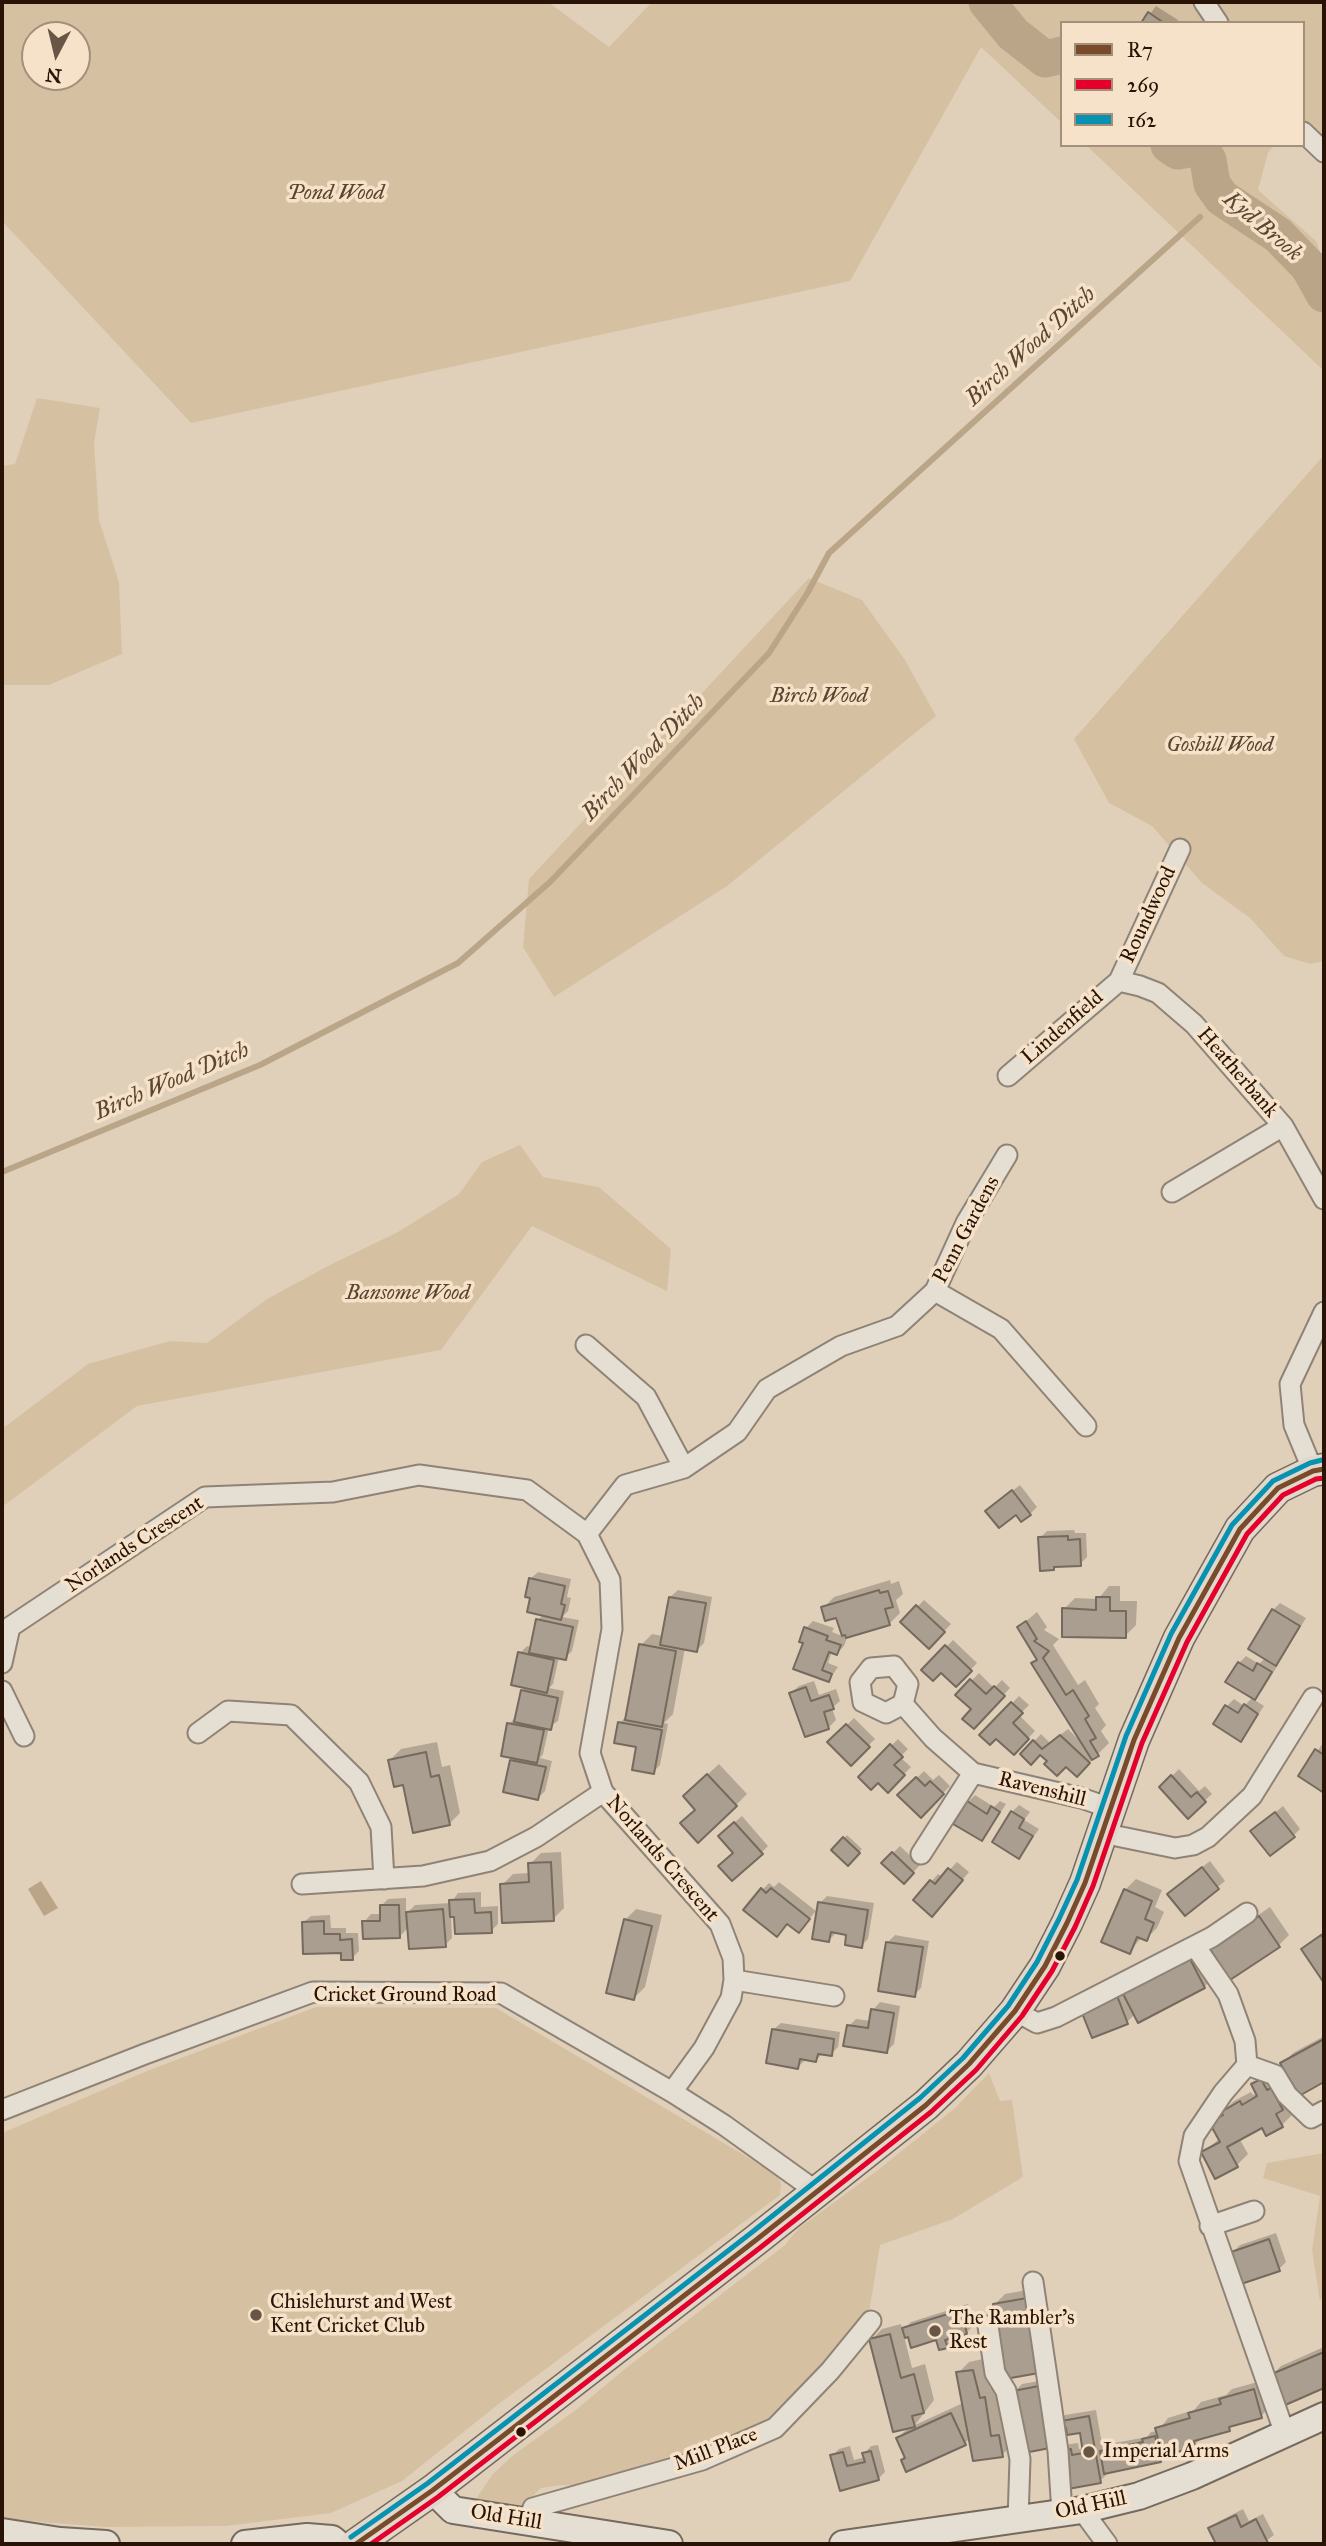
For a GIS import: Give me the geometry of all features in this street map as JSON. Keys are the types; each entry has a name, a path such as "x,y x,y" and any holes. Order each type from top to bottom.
{"main road":[{"path":"356,2544 433,2490 756,2240 926,2105 969,2064 1015,2011 1045,1966 1067,1923 1133,1740 1179,1638 1240,1530 1278,1488 1319,1470"},
{"name":"Old Hill","path":"843,2544 1072,2512 1139,2496 1324,2416"},
{"name":"Old Hill","path":"433,2490 453,2510 669,2544"},
{"path":"2,2532 60,2541 106,2544"},
{"path":"245,2544 307,2537 332,2539 338,2544"}],"street":[{"path":"1204,2 1217,21"},
{"path":"1305,134 1324,152"},
{"name":"Roundwood","path":"1119,981 1180,849"},
{"name":"Lindenfield","path":"1008,1076 1119,981"},
{"name":"Heatherbank","path":"1119,981 1140,985 1158,993 1194,1024 1283,1126 1324,1199"},
{"path":"1172,1192 1283,1126"},
{"name":"Penn Gardens","path":"587,1534 625,1485 684,1468 737,1432 767,1389 841,1346 897,1326 935,1291 966,1223 1007,1155"},
{"path":"935,1291 1002,1329 1086,1426"},
{"path":"1319,1470 1294,1425 1290,1384 1324,1311"},
{"path":"586,1345 646,1397 684,1468"},
{"name":"Norlands Crescent","path":"2,1663 10,1627 205,1497 334,1492 419,1475 527,1490 587,1534 610,1580 612,1629 590,1753 603,1792 719,1923 733,1958 734,1980 730,1998 704,2048 672,2092"},
{"path":"2,1691 24,1736"},
{"name":"Ravenshill","path":"903,1704 933,1738 973,1773 1081,1798 1106,1820 1175,1848 1193,1845 1208,1836 1252,1796 1313,1698"},
{"path":"198,1733 228,1711 291,1715 359,1782 381,1827 384,1879"},
{"name":"Ravenshill","path":"920,1854 973,1773"},
{"path":"302,1884 423,1876 490,1861 536,1837 603,1792"},
{"path":"1015,2011 1037,2023 1056,2017 1195,1945 1247,1913"},
{"path":"1195,1945 1228,1994 1245,2042 1247,2065 1223,2093 1194,2136 1189,2161 1285,2434"},
{"path":"734,1980 834,1996"},
{"name":"Cricket Ground Road","path":"2,2110 313,1993 501,1993 672,2092 724,2125 816,2191"},
{"path":"1247,2065 1275,2075 1287,2095 1311,2119 1324,2111"},
{"path":"1210,2226 1254,2211"},
{"path":"1033,2282 1058,2451 1072,2512 1107,2544"},
{"name":"Mill Place","path":"528,2521 533,2508 702,2460 775,2428 830,2371 871,2321"},
{"path":"988,2326 995,2373 1006,2391 1020,2459 1018,2520"}],"green space":[{"name":"Pond Wood","path":"2,2 548,2 609,47 652,2 1320,2 1324,7 1324,145 1305,125 1305,21 1060,21 1060,121 981,47 850,281 191,423 2,221"},
{"path":"1088,147 1273,147 1268,153 1258,190 1317,242 1324,267 1324,371"},
{"path":"37,398 100,408 94,443 99,520 119,582 122,654 49,685 2,685 2,466 15,464"},
{"name":"Goshill Wood","path":"1324,455 1324,961 1310,964 1284,956 1250,918 1202,883 1152,826 1109,803 1074,739"},
{"name":"Birch Wood","path":"809,578 862,600 905,660 936,716 727,886 554,997 523,947 529,879"},
{"name":"Bansome Wood","path":"520,1145 543,1177 599,1187 671,1249 667,1291 532,1226 441,1350 137,1406 2,1507 2,1429 88,1364 170,1341 207,1343 267,1299 398,1232 459,1194 482,1162"},
{"path":"316,2007 496,2008 776,2174 781,2184 780,2195 500,2403 402,2481 331,2513 226,2526 105,2527 2,2519 2,2133 147,2071"},
{"path":"989,2073 1000,2101 1012,2100 1023,2177 953,2219 880,2245 870,2307 826,2370 771,2425 702,2455 588,2486 562,2485 541,2488 524,2505 511,2509 474,2502 492,2475 512,2456 577,2409 785,2245 799,2228 878,2170 955,2108"},
{"path":"1324,2153 1324,2293 1320,2301 1312,2250 1320,2196 1263,2178 1267,2163"}],"shaded area":[{"path":"41,1881 58,1908 44,1916 28,1889"}],"building":[{"path":"1148,12 1161,21 1142,21"},
{"path":"1012,1490 1031,1515 1021,1522 1016,1515 999,1528 985,1511"},
{"path":"1068,1536 1068,1540 1080,1539 1081,1566 1054,1567 1054,1570 1040,1571 1038,1537"},
{"path":"529,1578 565,1586 561,1604 565,1605 561,1620 527,1612 530,1598 525,1597"},
{"path":"879,1590 880,1593 888,1591 893,1607 885,1609 890,1625 846,1638 845,1635 842,1636 836,1618 825,1621 821,1607"},
{"path":"669,1597 706,1603 697,1652 660,1645"},
{"path":"1096,1597 1110,1597 1110,1611 1126,1611 1126,1638 1062,1637 1062,1608 1096,1610"},
{"path":"916,1605 945,1632 929,1649 900,1622"},
{"path":"1272,1609 1300,1626 1276,1666 1248,1649"},
{"path":"536,1619 573,1627 566,1660 529,1653"},
{"path":"1026,1621 1037,1639 1034,1641 1049,1651 1043,1658 1066,1695 1073,1690 1089,1716 1085,1719 1096,1738 1090,1741 1099,1756 1092,1760 1031,1663 1037,1660 1017,1627"},
{"path":"804,1627 828,1636 826,1640 841,1645 837,1655 829,1652 822,1670 832,1674 829,1682 793,1669 803,1643 799,1642"},
{"path":"639,1644 676,1651 662,1727 625,1720"},
{"path":"945,1645 972,1671 956,1687 941,1673 933,1681 921,1670"},
{"path":"518,1652 554,1660 547,1693 511,1685"},
{"path":"1238,1662 1253,1671 1257,1663 1272,1672 1255,1700 1225,1682"},
{"path":"970,1679 986,1694 994,1686 1005,1696 974,1729 962,1719 971,1709 955,1695"},
{"path":"806,1687 811,1701 829,1695 834,1709 824,1712 829,1729 805,1737 789,1693"},
{"path":"521,1690 558,1698 551,1730 514,1722"},
{"path":"1011,1702 1023,1713 1013,1723 1029,1739 1014,1755 996,1739 990,1745 979,1735"},
{"path":"1244,1704 1258,1714 1241,1742 1213,1724 1225,1705 1238,1713"},
{"path":"618,1722 662,1730 654,1774 632,1770 636,1747 614,1743"},
{"path":"507,1723 544,1730 537,1763 501,1756"},
{"path":"846,1724 870,1747 851,1766 827,1742"},
{"path":"1060,1735 1090,1763 1077,1777 1066,1767 1057,1776 1044,1764 1047,1761 1040,1755 1031,1765 1020,1754 1033,1740 1042,1749"},
{"path":"890,1744 903,1757 894,1765 905,1775 888,1793 878,1783 871,1790 858,1777"},
{"path":"1315,1749 1324,1755 1324,1793 1298,1776"},
{"path":"426,1752 431,1777 439,1775 450,1825 413,1833 403,1785 394,1787 388,1760"},
{"path":"510,1760 546,1767 538,1800 503,1792"},
{"path":"707,1774 737,1806 698,1843 680,1823 695,1810 683,1796"},
{"path":"1171,1775 1191,1797 1197,1792 1206,1802 1188,1819 1159,1787"},
{"path":"916,1777 925,1786 930,1781 944,1794 921,1818 897,1795"},
{"path":"967,1801 987,1814 991,1806 1000,1812 982,1841 953,1824"},
{"path":"1011,1811 1024,1819 1019,1828 1033,1836 1019,1859 992,1842"},
{"path":"1275,1812 1295,1837 1270,1856 1250,1831"},
{"path":"734,1822 763,1854 732,1881 718,1866 733,1853 718,1836"},
{"path":"843,1837 860,1853 848,1866 831,1850"},
{"path":"892,1852 914,1873 904,1884 881,1863"},
{"path":"551,1862 554,1921 502,1923 500,1884 529,1882 528,1863"},
{"path":"1202,1867 1219,1889 1185,1916 1167,1894"},
{"path":"948,1868 963,1880 932,1917 913,1900 930,1880 935,1884"},
{"path":"761,1888 766,1893 771,1888 810,1919 799,1933 787,1924 777,1937 743,1910"},
{"path":"1124,1889 1152,1901 1145,1919 1154,1923 1147,1941 1137,1937 1130,1954 1101,1942"},
{"path":"474,1899 475,1913 491,1912 492,1933 455,1934 449,1900"},
{"path":"818,1902 868,1910 862,1948 845,1945 846,1935 831,1932 829,1942 812,1939"},
{"path":"380,1905 399,1905 400,1938 363,1939 362,1921 380,1921"},
{"path":"443,1909 446,1947 409,1949 406,1912"},
{"path":"1259,1916 1280,1947 1230,1980 1210,1949"},
{"path":"624,1919 652,1926 634,2000 606,1993"},
{"path":"324,1921 324,1934 340,1934 340,1940 352,1939 353,1960 341,1960 341,1953 303,1954 302,1922"},
{"path":"1321,1935 1324,1939 1324,1983 1301,1949"},
{"path":"886,1942 923,1947 915,1997 878,1991"},
{"path":"1188,1955 1205,1988 1138,2023 1121,1990"},
{"path":"1116,1993 1128,2024 1092,2038 1080,2008"},
{"path":"871,2009 894,2013 887,2053 843,2046 847,2025 868,2028"},
{"path":"772,2029 834,2039 832,2056 818,2054 816,2062 800,2059 798,2069 766,2063"},
{"path":"1324,2039 1324,2082 1299,2096 1280,2063"},
{"path":"1261,2079 1267,2090 1271,2088 1283,2110 1276,2114 1283,2127 1266,2136 1262,2128 1227,2147 1238,2167 1215,2179 1201,2152 1220,2142 1209,2122 1240,2101 1242,2105 1257,2096 1251,2084"},
{"path":"1269,2239 1280,2271 1241,2284 1231,2252"},
{"path":"1027,2298 1039,2373 1005,2379 993,2304"},
{"name":"The Rambler's Rest","path":"961,2310 967,2334 945,2340 948,2348 939,2350 936,2340 911,2348 902,2328"},
{"path":"890,2334 901,2378 914,2374 924,2413 912,2416 915,2427 893,2432 869,2339"},
{"path":"1324,2352 1324,2388 1283,2406 1267,2376"},
{"path":"973,2370 980,2398 985,2397 991,2436 999,2435 1003,2457 973,2461 956,2372"},
{"path":"1039,2386 1050,2448 1024,2453 1013,2391"},
{"path":"1254,2389 1262,2418 1229,2427 1230,2431 1194,2441 1195,2447 1163,2456 1155,2428 1190,2418 1188,2413 1221,2404 1219,2399"},
{"path":"951,2413 966,2445 906,2472 901,2460 905,2458 896,2438"},
{"name":"Imperial Arms","path":"1089,2416 1101,2483 1068,2489 1061,2451 1071,2449 1072,2455 1083,2453 1080,2433 1067,2435 1066,2428 1058,2429 1056,2422"},
{"path":"1155,2436 1161,2462 1104,2474 1100,2451 1143,2442 1142,2439"},
{"path":"871,2451 879,2480 840,2491 830,2455 843,2452 847,2466 865,2462 862,2453"},
{"path":"1236,2515 1241,2527 1256,2519 1268,2543 1216,2544 1208,2528"}],"waterway":[{"name":"Kyd Brook","path":"987,2 1013,34 1045,59 1060,55"},
{"name":"Kyd Brook","path":"1172,147 1178,151 1198,147"},
{"name":"Kyd Brook","path":"1198,147 1208,160 1212,184 1222,198 1278,235 1309,267 1324,294"},
{"name":"Kyd Brook","path":"1216,202 1222,198"},
{"name":"Birch Wood Ditch","path":"2,1172 260,1065 458,963 550,882 769,653 829,553 1200,217"}],"transit line":[{"name":"162","path":"351,2537 428,2483 751,2233 920,2098 963,2058 1008,2006 1037,1962 1059,1919 1077,1880 1126,1736 1171,1634 1232,1525 1273,1481 1322,1460"},
{"name":"R7","path":"356,2544 433,2490 756,2240 926,2105 969,2064 1015,2011 1045,1966 1067,1923 1085,1883 1134,1740 1179,1638 1240,1529 1278,1488 1313,1471 1324,1469"},
{"name":"269","path":"371,2544 438,2497 761,2247 931,2112 976,2070 1022,2016 1052,1971 1075,1927 1093,1886 1142,1743 1187,1642 1247,1534 1283,1495 1316,1479 1324,1478"}],"place":[{"name":"Chislehurst and West Kent Cricket Club","path":"256,2315"},
{"name":"The Rambler's Rest","path":"935,2331"},
{"name":"Imperial Arms","path":"1089,2452"}]}
